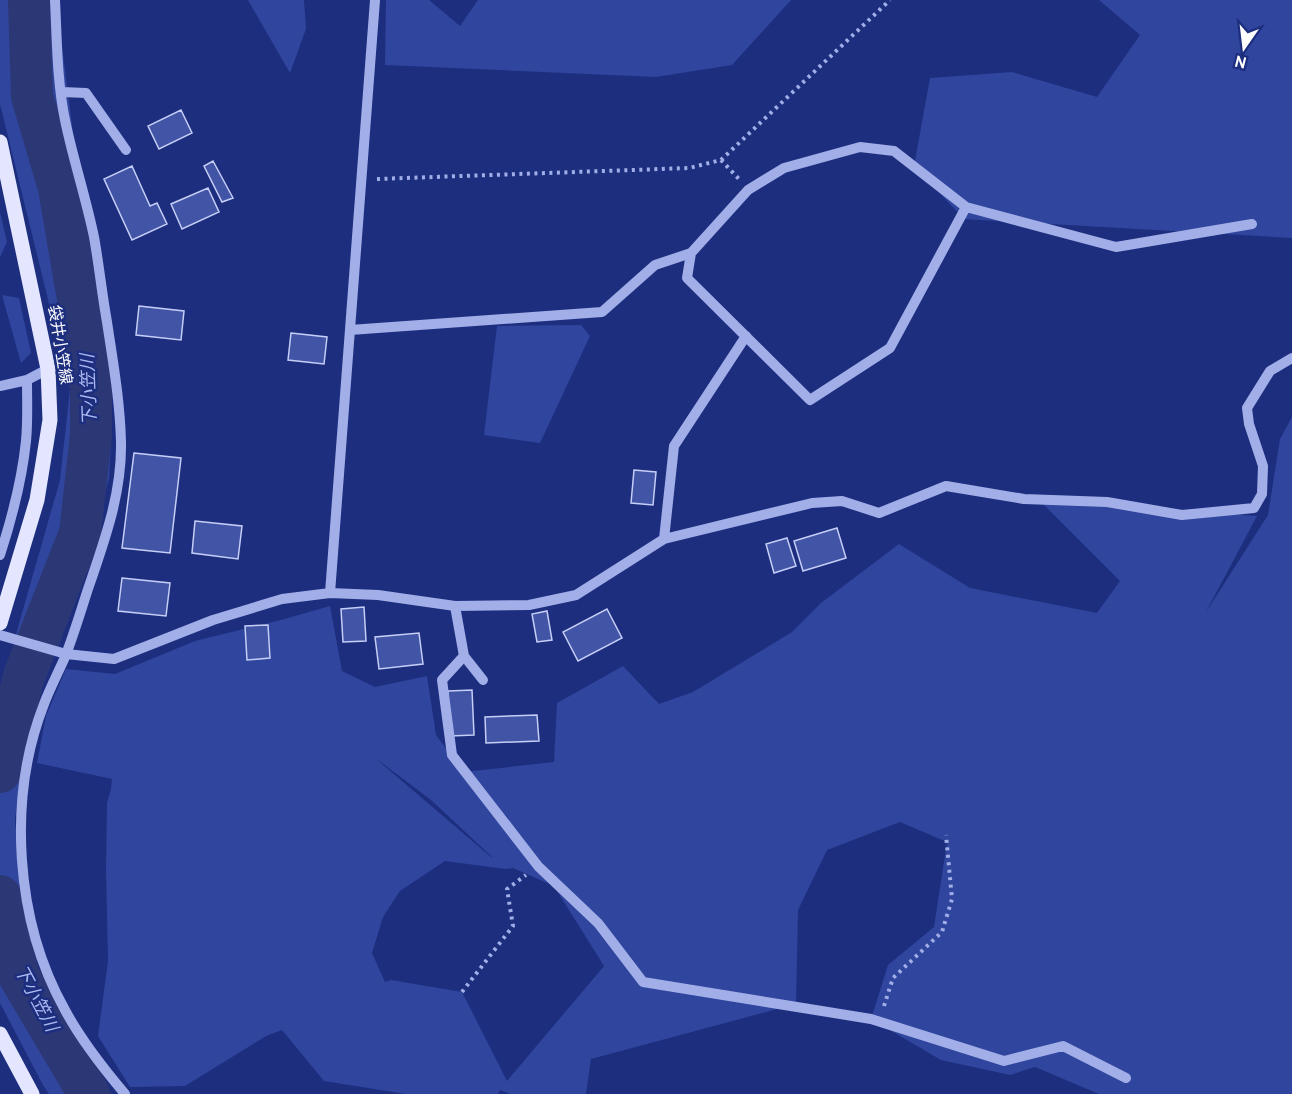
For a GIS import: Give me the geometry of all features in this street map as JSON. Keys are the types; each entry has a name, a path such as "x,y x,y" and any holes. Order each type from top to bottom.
{"main road":[{"name":"袋井小笠線","path":"0,142 48,369 50,420 37,500 0,623"},
{"path":"0,1034 32,1094"}],"street":[{"path":"55,0 65,119 95,249 119,400 120,480 110,524 66,654 44,703 32,740 22,803 23,873 31,921 51,982 76,1029 125,1094"},
{"path":"330,593 375,0"},
{"path":"62,92 86,93 126,150"},
{"path":"966,207 890,348 810,400 687,278 692,253 748,190 784,168 860,147 894,151 966,207 1116,247 1251,224"},
{"path":"350,330 602,312 655,265 692,253"},
{"path":"664,540 674,446 746,336"},
{"path":"0,635 66,654 114,659 213,620 282,599 330,593 378,595 455,606 529,605 576,595 664,540 812,503 842,501 879,513 946,486 1024,499 1107,502 1182,515 1254,508 1262,494 1263,466 1249,424 1247,408 1270,371 1292,358"},
{"path":"0,386 27,380 48,369"},
{"path":"0,555 21,479 26,439 27,380"},
{"path":"455,606 464,656 483,680"},
{"path":"464,656 442,680 452,755 538,866 598,923 643,982 879,1021 1004,1061 1063,1046 1126,1078"}],"path":[{"path":"361,180 689,168 721,160 890,0"},
{"path":"721,160 748,190"},
{"path":"879,1021 893,978 942,932 952,899 946,835"},
{"path":"462,992 513,926 507,889 538,866"}],"shaded area":[{"path":"0,0 56,0 78,172 107,359 112,425 109,479 60,642 30,718 15,818 19,887 35,961 64,1029 111,1094 49,1094 0,1003 0,699 60,480 70,389 0,104"},
{"path":"248,0 304,0 306,29 290,73"},
{"path":"386,0 429,0 460,26 478,0 791,0 732,65 656,77 385,65"},
{"path":"1099,0 1292,0 1292,238 964,219 914,166 930,78 1012,72 1097,97 1140,35"},
{"path":"0,212 7,242 0,257"},
{"path":"2,295 19,298 31,353 21,363"},
{"path":"581,325 590,336 540,443 484,435 497,326"},
{"path":"1292,417 1292,1094 1099,1094 1035,1067 1010,1075 941,1060 871,1019 888,965 934,927 947,842 900,822 827,850 798,910 796,1004 591,1059 586,1094 511,1094 500,1090 498,1094 406,1094 324,1081 282,1030 266,1036 185,1086 130,1087 98,1036 108,961 107,803 112,779 37,763 46,716 66,669 115,674 195,641 330,606 342,671 375,687 427,676 436,735 464,772 554,762 557,703 623,666 659,704 693,692 792,632 821,603 899,544 970,588 1097,613 1120,581 1039,500 1257,516 1206,612 1268,515 1280,439","holes":["374,757 431,800 492,857 491,857","445,861 505,869 513,868 554,886 604,966 507,1081 462,992 391,980 385,982 372,953 383,917 400,891"]}],"building":[{"path":"181,110 192,133 159,149 148,126"},
{"path":"213,161 233,198 222,202 204,166"},
{"path":"132,166 150,206 157,203 167,224 132,240 104,179"},
{"path":"208,188 219,212 182,229 171,204"},
{"path":"139,306 184,311 181,340 136,335"},
{"path":"291,333 327,337 324,364 288,360"},
{"path":"134,453 181,458 170,553 122,548"},
{"path":"634,470 656,472 653,505 631,503"},
{"path":"195,521 242,526 238,559 192,553"},
{"path":"837,528 846,558 803,571 794,541"},
{"path":"787,538 796,566 774,573 766,544"},
{"path":"122,578 170,583 166,616 118,611"},
{"path":"364,607 366,641 343,642 341,609"},
{"path":"607,609 622,638 578,661 563,632"},
{"path":"547,611 552,640 537,642 532,614"},
{"path":"268,625 270,658 247,660 245,626"},
{"path":"419,633 423,664 379,669 375,637"},
{"path":"472,690 474,735 450,736 448,691"},
{"path":"537,715 539,741 486,743 485,717"}],"waterway":[{"name":"下小笠川","path":"0,772 24,676 80,533 91,435 88,345 59,188 32,96 29,0"},
{"name":"下小笠川","path":"0,896 18,974 89,1094"}]}
